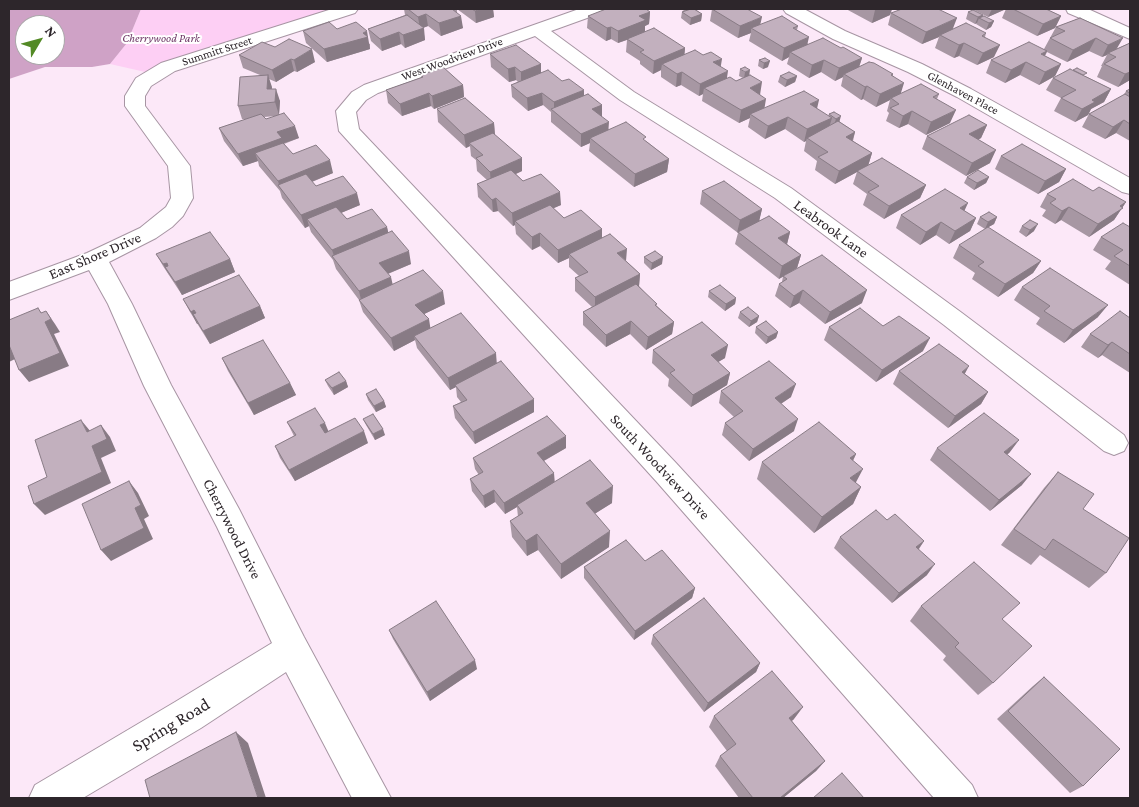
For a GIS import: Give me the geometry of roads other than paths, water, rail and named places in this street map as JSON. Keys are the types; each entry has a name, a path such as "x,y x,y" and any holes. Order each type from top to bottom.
{"street":[{"name":"Summitt Street","path":"175,210 182,198 179,166 135,106 135,96 143,82 168,67 349,9"},
{"name":"West Woodview Drive","path":"356,139 349,131 346,111 359,96 371,89 595,9"},
{"name":"Glenhaven Place","path":"792,9 839,35 915,68 964,93 1130,187"},
{"path":"1074,9 1130,34"},
{"name":"Leabrook Lane","path":"538,30 627,96 783,193 953,318 1114,443"},
{"name":"South Woodview Drive","path":"356,139 666,472 959,798"},
{"name":"East Shore Drive","path":"9,291 95,259 148,234 164,222 175,210"},
{"name":"Cherrywood Drive","path":"95,259 120,304 158,386 228,518 292,649 372,798"},
{"name":"Spring Road","path":"48,798 188,715 292,649"}],"park label":[{"name":"Cherrywood Park","path":"161,38"}]}
